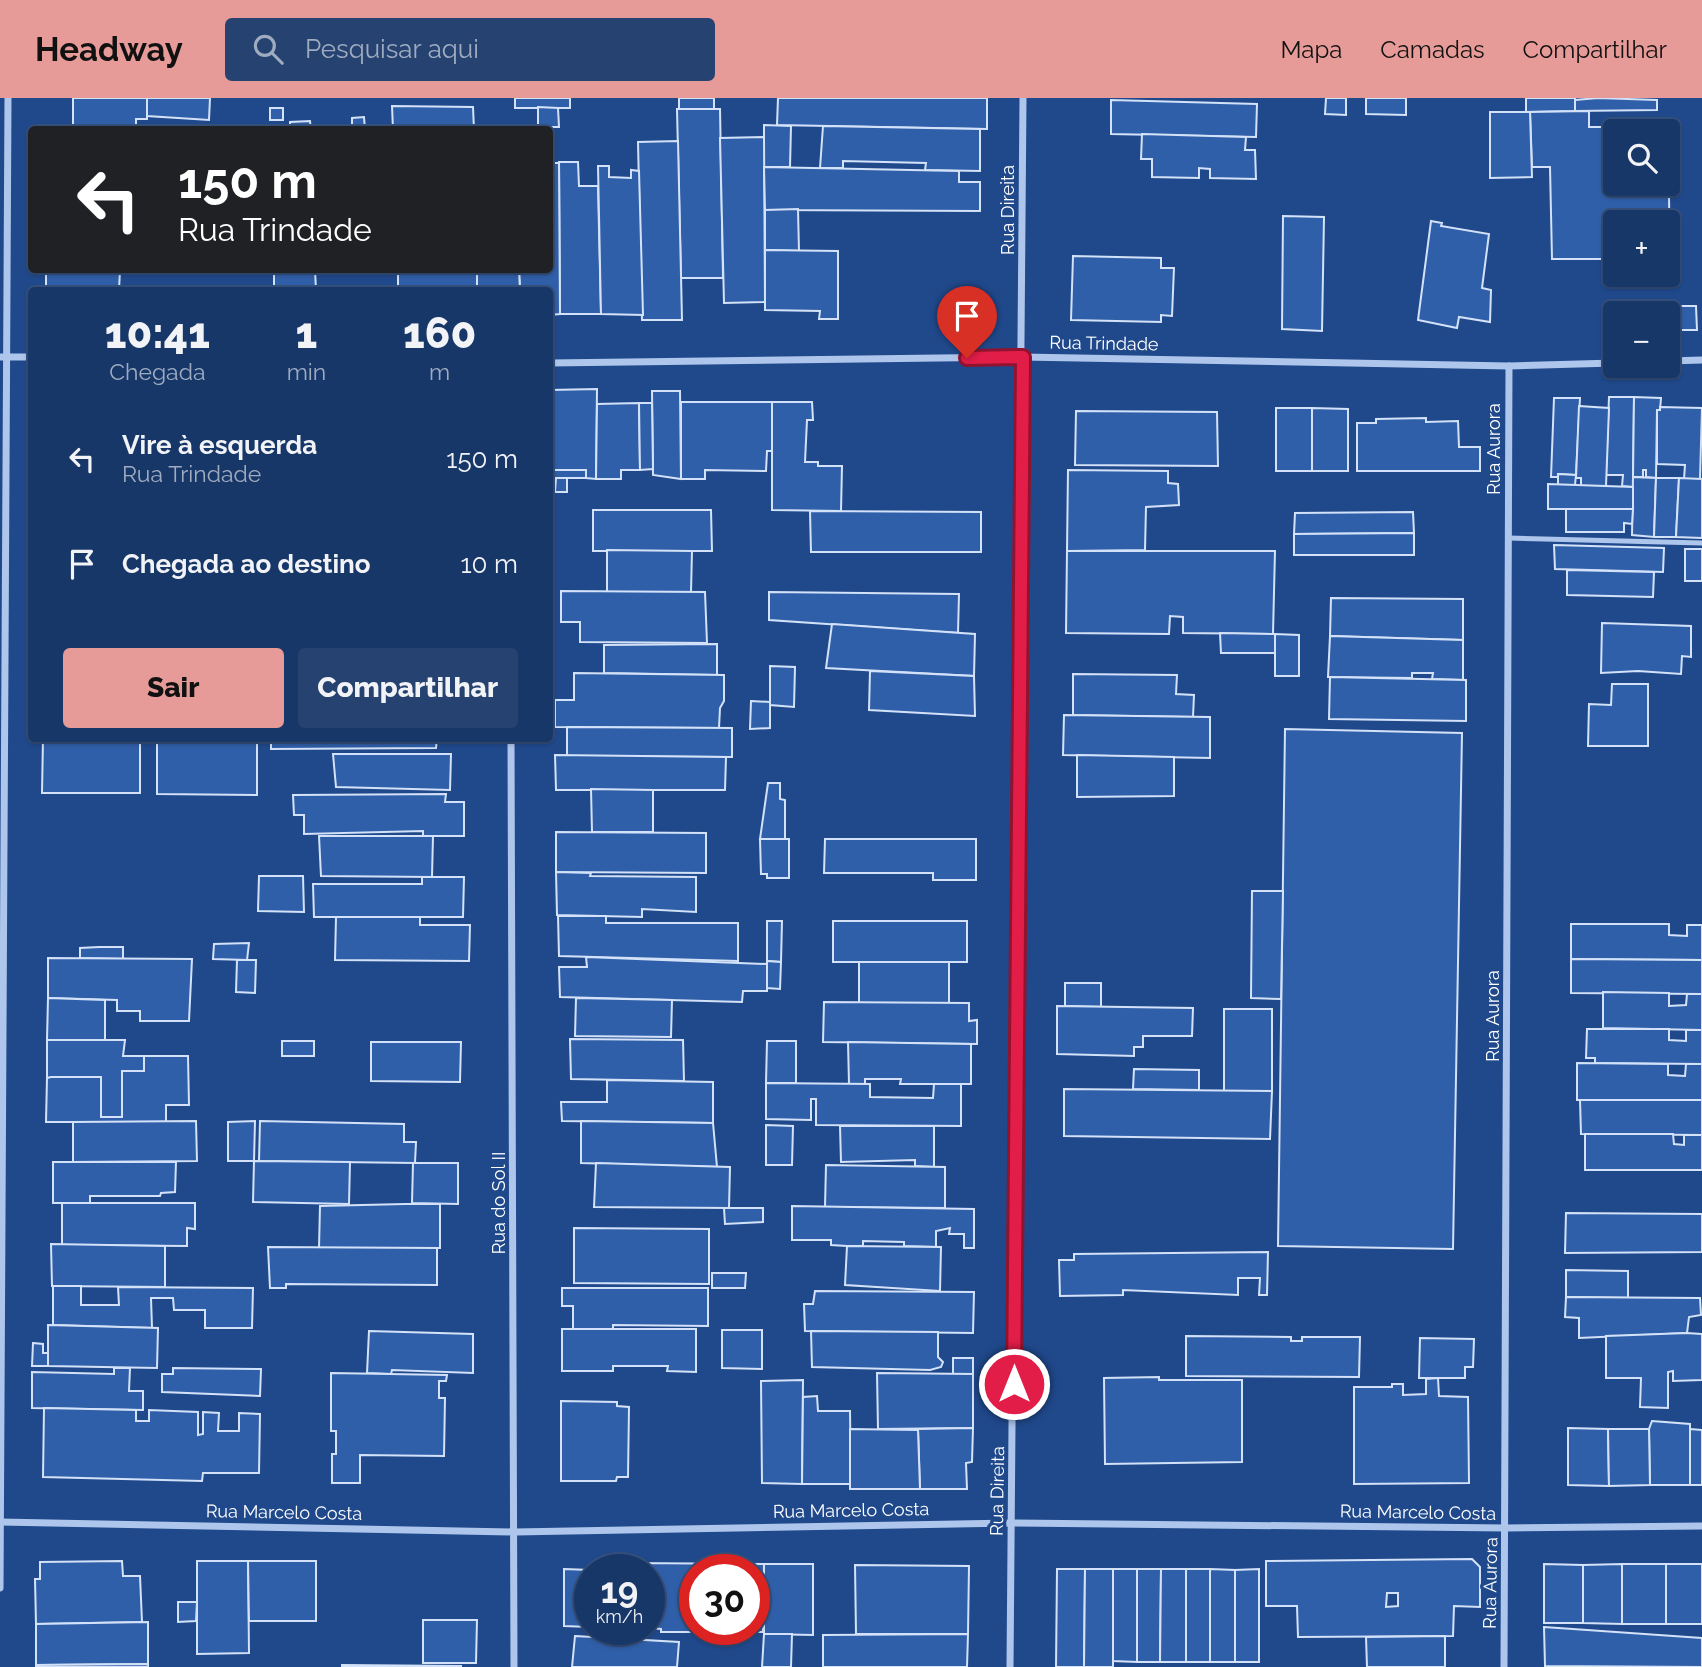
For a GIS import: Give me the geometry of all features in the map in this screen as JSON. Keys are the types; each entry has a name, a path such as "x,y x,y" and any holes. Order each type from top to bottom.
{"street":[{"path":"0,1588 3,357 8,98"},
{"name":"Rua Direita","path":"1010,1667 1023,357 1023,98"},
{"path":"3,357 28,357"},
{"name":"Rua Trindade","path":"553,363 1023,357 1509,366 1603,363"},
{"path":"1680,361 1702,360"},
{"name":"Rua Aurora","path":"1504,1667 1507,1528 1509,366"},
{"name":"Rua do Sol II","path":"511,742 515,1532 513,1667"},
{"name":"Rua Marcelo Costa","path":"1,1522 515,1532 1012,1523 1507,1528 1702,1526"}],"lane":[{"path":"1508,538 1702,543"}],"building":[{"path":"73,98 147,98 147,119 136,119 136,126 73,125"},
{"path":"147,98 210,98 209,120 147,116"},
{"path":"515,98 570,98 570,108 515,108"},
{"path":"679,98 714,98 714,109 679,109"},
{"path":"778,98 987,98 987,129 777,125"},
{"path":"1326,98 1346,98 1346,115 1325,114"},
{"path":"1366,98 1406,98 1406,115 1366,114"},
{"path":"1526,98 1575,98 1575,111 1526,112"},
{"path":"1111,100 1257,104 1256,137 1111,134"},
{"path":"1575,100 1657,100 1657,110 1575,111"},
{"path":"392,106 473,107 474,126 393,126"},
{"path":"538,107 558,108 559,127 538,126"},
{"path":"270,108 283,108 283,120 270,120"},
{"path":"677,109 720,109 723,278 681,278"},
{"path":"1589,111 1589,127 1603,127 1603,196 1669,196 1669,210 1603,210 1603,259 1552,259 1550,167 1532,167 1530,112"},
{"path":"1490,112 1530,112 1532,177 1490,178"},
{"path":"364,117 365,126 352,126 352,118"},
{"path":"310,121 311,126 290,126 290,122"},
{"path":"66,125 125,125 125,126"},
{"path":"764,125 791,126 790,167 764,167"},
{"path":"823,126 980,129 980,171 925,170 926,163 843,161 843,168 820,168"},
{"path":"1142,134 1246,137 1245,150 1255,150 1256,179 1210,178 1210,169 1199,168 1199,178 1152,177 1152,159 1141,159"},
{"path":"764,137 765,302 724,303 720,138"},
{"path":"678,141 682,320 642,320 638,142"},
{"path":"559,162 578,162 579,186 598,186 601,314 560,314"},
{"path":"553,163 559,163 560,314 553,315 553,287 520,287 519,273 553,273"},
{"path":"598,166 609,166 609,177 631,178 631,170 639,171 643,315 601,314"},
{"path":"764,167 959,171 959,182 980,182 980,211 765,210"},
{"path":"798,209 799,251 765,250 765,210"},
{"path":"1283,216 1324,217 1322,331 1282,329"},
{"path":"1431,221 1442,223 1441,226 1489,234 1482,288 1491,290 1490,322 1459,317 1457,328 1418,320"},
{"path":"765,250 838,251 838,319 819,319 820,311 765,310"},
{"path":"1073,256 1161,258 1161,268 1174,268 1172,316 1161,315 1161,322 1071,320"},
{"path":"46,273 120,273 119,287 46,287"},
{"path":"274,273 315,273 316,287 274,287"},
{"path":"398,273 477,273 477,287 398,287"},
{"path":"477,273 519,273 520,287 477,287"},
{"path":"945,300 979,300 979,308 967,320 945,319"},
{"path":"1680,306 1696,306 1697,330 1680,330"},
{"path":"597,389 596,479 586,478 586,470 553,470 553,390"},
{"path":"652,391 680,391 681,479 653,475"},
{"path":"1609,397 1634,397 1633,487 1622,486 1623,475 1606,475"},
{"path":"1634,397 1661,398 1660,410 1657,410 1656,478 1646,477 1646,470 1643,470 1643,477 1633,477"},
{"path":"1554,398 1580,398 1576,475 1558,474 1558,477 1551,477"},
{"path":"681,402 772,402 772,451 767,451 766,471 705,470 705,479 681,479"},
{"path":"772,402 812,402 813,420 807,420 805,462 818,462 818,466 842,466 841,511 772,510"},
{"path":"639,403 640,470 621,470 621,479 596,479 597,404"},
{"path":"639,403 652,403 653,469 640,470"},
{"path":"1579,406 1609,408 1606,486 1581,486 1581,478 1576,478"},
{"path":"1660,407 1702,408 1700,479 1684,479 1685,465 1657,464 1657,410 1660,410"},
{"path":"1276,408 1312,408 1312,471 1276,471"},
{"path":"1312,408 1348,409 1348,471 1312,471"},
{"path":"1076,411 1217,412 1218,466 1075,465"},
{"path":"1426,418 1426,422 1458,421 1459,447 1480,447 1480,471 1357,471 1357,423 1376,423 1376,419"},
{"path":"553,470 586,470 586,478 553,478"},
{"path":"1068,470 1168,471 1168,483 1178,484 1179,505 1146,507 1145,550 1067,551"},
{"path":"1558,474 1576,475 1575,485 1558,485"},
{"path":"1633,477 1656,478 1654,537 1632,535"},
{"path":"556,478 567,478 567,492 555,492"},
{"path":"1656,478 1679,478 1676,537 1654,537"},
{"path":"1679,478 1702,479 1702,538 1676,537"},
{"path":"1548,484 1633,487 1633,509 1548,509"},
{"path":"1566,509 1633,509 1632,524 1624,523 1624,532 1566,532"},
{"path":"593,510 711,510 712,551 593,551"},
{"path":"810,511 981,512 981,552 811,552"},
{"path":"1413,512 1414,533 1294,534 1295,513"},
{"path":"1414,533 1414,555 1294,555 1294,534"},
{"path":"1554,545 1664,548 1663,572 1555,569"},
{"path":"1685,549 1702,549 1702,581 1685,581"},
{"path":"607,550 692,551 691,592 607,592"},
{"path":"1067,551 1275,551 1273,634 1183,633 1183,617 1170,616 1169,634 1066,633"},
{"path":"1567,570 1654,572 1653,597 1567,595"},
{"path":"561,591 705,592 707,643 580,642 580,622 561,622"},
{"path":"769,592 959,594 958,633 769,620"},
{"path":"1331,598 1463,599 1463,640 1330,636"},
{"path":"1602,623 1691,626 1691,657 1682,656 1681,674 1638,671 1601,673"},
{"path":"832,624 975,634 974,676 826,668"},
{"path":"1220,633 1275,634 1275,653 1221,653"},
{"path":"1275,634 1299,635 1299,676 1275,676"},
{"path":"1330,636 1463,640 1463,680 1432,679 1433,673 1412,673 1412,678 1328,677"},
{"path":"717,644 717,675 604,673 604,645"},
{"path":"770,666 795,667 794,707 770,705"},
{"path":"870,671 974,676 975,716 869,710"},
{"path":"574,673 724,675 724,701 720,708 719,728 555,727 555,700 574,700"},
{"path":"1073,674 1177,675 1176,694 1194,695 1193,717 1073,715"},
{"path":"1330,677 1466,680 1466,721 1329,719"},
{"path":"1612,684 1648,684 1648,746 1588,746 1589,704 1611,705"},
{"path":"751,701 770,702 770,728 750,729"},
{"path":"1064,715 1210,717 1210,758 1063,755"},
{"path":"567,727 732,728 732,757 567,756"},
{"path":"1285,729 1462,733 1453,1249 1278,1246"},
{"path":"43,742 140,742 140,793 42,793"},
{"path":"157,742 257,742 257,795 157,794"},
{"path":"271,742 437,742 436,748 271,749"},
{"path":"333,754 451,754 450,790 336,787"},
{"path":"555,755 726,757 725,790 556,790"},
{"path":"1077,755 1174,757 1174,796 1077,797"},
{"path":"768,783 780,783 780,799 785,800 785,839 760,839"},
{"path":"591,789 653,790 653,832 592,832"},
{"path":"446,794 445,802 464,802 464,836 423,836 423,831 304,834 304,815 294,815 293,795"},
{"path":"556,832 706,833 706,873 556,872"},
{"path":"319,836 433,836 432,877 321,876"},
{"path":"760,839 789,839 789,878 767,878 767,874 761,874"},
{"path":"825,839 976,839 976,880 933,880 933,873 824,873"},
{"path":"556,872 591,873 590,876 696,877 696,912 642,909 642,917 557,915"},
{"path":"259,876 303,876 304,912 258,911"},
{"path":"422,877 464,877 463,917 314,917 313,884 422,884"},
{"path":"1252,891 1283,891 1281,999 1251,998"},
{"path":"558,916 606,916 606,923 738,923 738,961 559,956"},
{"path":"336,917 420,917 420,925 470,925 469,961 335,960"},
{"path":"767,921 782,921 781,962 767,961"},
{"path":"833,921 967,921 967,962 833,962"},
{"path":"1571,924 1669,924 1669,935 1687,936 1687,925 1702,925 1702,960 1571,959"},
{"path":"249,943 247,960 213,959 214,944"},
{"path":"123,947 123,959 80,958 80,948"},
{"path":"586,957 767,964 767,991 743,991 742,1002 560,997 559,967 587,967"},
{"path":"48,958 192,959 189,1021 140,1021 140,1011 117,1011 117,1000 48,998"},
{"path":"1571,959 1702,960 1702,994 1571,993"},
{"path":"237,960 256,960 255,993 236,992"},
{"path":"767,961 781,962 780,989 767,988"},
{"path":"859,962 949,962 949,1003 859,1003"},
{"path":"1065,983 1101,983 1101,1007 1065,1006"},
{"path":"1603,992 1669,993 1669,1006 1686,1005 1687,994 1702,994 1702,1030 1603,1028"},
{"path":"48,998 105,1000 105,1040 47,1040"},
{"path":"576,998 672,1000 671,1037 575,1036"},
{"path":"824,1002 969,1003 969,1021 977,1020 977,1044 823,1042"},
{"path":"1057,1006 1193,1008 1192,1036 1143,1036 1143,1047 1134,1047 1134,1056 1057,1054"},
{"path":"1224,1009 1272,1009 1272,1091 1224,1091"},
{"path":"1587,1029 1669,1029 1669,1040 1686,1041 1686,1030 1702,1030 1702,1064 1595,1063 1595,1058 1586,1058"},
{"path":"570,1039 683,1040 684,1081 571,1079"},
{"path":"47,1040 125,1040 123,1056 144,1056 144,1071 122,1071 122,1117 101,1117 101,1077 47,1078"},
{"path":"282,1041 314,1041 314,1056 282,1056"},
{"path":"767,1041 796,1041 796,1083 766,1083"},
{"path":"371,1042 461,1042 460,1082 371,1081"},
{"path":"848,1042 971,1044 971,1084 900,1084 901,1079 865,1079 865,1084 849,1084"},
{"path":"144,1056 188,1056 189,1105 166,1105 166,1122 46,1122 47,1078 51,1077 101,1077 101,1117 122,1117 122,1071 144,1071"},
{"path":"1577,1063 1668,1064 1668,1075 1685,1076 1686,1064 1702,1064 1702,1100 1577,1100"},
{"path":"1134,1069 1199,1070 1199,1090 1133,1089"},
{"path":"607,1080 713,1082 713,1123 562,1121 561,1102 607,1102"},
{"path":"766,1083 870,1084 870,1097 933,1098 934,1084 961,1084 961,1126 816,1125 816,1099 811,1099 811,1120 766,1119"},
{"path":"1064,1089 1272,1091 1270,1139 1064,1136"},
{"path":"1580,1100 1702,1100 1702,1135 1581,1134"},
{"path":"196,1121 197,1161 73,1162 73,1122"},
{"path":"255,1121 254,1161 228,1161 228,1122"},
{"path":"260,1121 404,1124 404,1142 416,1142 415,1163 259,1161"},
{"path":"581,1121 713,1123 717,1167 581,1163"},
{"path":"766,1125 793,1126 792,1165 766,1165"},
{"path":"840,1126 934,1126 934,1167 915,1166 915,1160 841,1162"},
{"path":"1585,1134 1673,1134 1674,1144 1684,1145 1684,1135 1702,1135 1702,1170 1585,1170"},
{"path":"254,1161 350,1162 349,1204 253,1202"},
{"path":"53,1162 176,1162 175,1192 161,1193 160,1196 90,1196 90,1203 53,1203"},
{"path":"413,1163 458,1163 458,1204 412,1203"},
{"path":"596,1163 730,1167 729,1208 594,1207"},
{"path":"826,1165 945,1167 945,1208 825,1207"},
{"path":"62,1203 195,1203 195,1229 187,1228 187,1246 62,1245"},
{"path":"440,1204 440,1248 319,1248 320,1206"},
{"path":"792,1206 974,1209 974,1248 964,1248 964,1234 949,1234 950,1228 936,1231 936,1247 904,1246 904,1242 863,1241 863,1246 847,1246 831,1245 831,1240 792,1240"},
{"path":"724,1208 763,1208 763,1222 725,1224"},
{"path":"1566,1213 1702,1214 1702,1252 1565,1253"},
{"path":"574,1228 709,1229 709,1284 574,1283"},
{"path":"51,1244 165,1246 165,1287 52,1286"},
{"path":"847,1246 941,1247 940,1291 845,1285"},
{"path":"268,1247 437,1248 437,1285 286,1284 286,1288 270,1288"},
{"path":"1268,1252 1267,1295 1259,1295 1260,1278 1238,1278 1238,1295 1123,1290 1123,1295 1060,1296 1059,1260 1074,1260 1074,1254"},
{"path":"1566,1270 1628,1271 1628,1298 1566,1297"},
{"path":"712,1273 746,1273 745,1288 712,1288"},
{"path":"53,1286 81,1286 81,1305 119,1305 118,1287 253,1288 252,1328 205,1328 205,1310 174,1310 173,1298 151,1298 152,1328 53,1325"},
{"path":"562,1288 708,1288 708,1326 613,1325 613,1329 573,1329 573,1306 562,1306"},
{"path":"815,1291 974,1292 973,1333 805,1331 804,1304 813,1304"},
{"path":"1566,1297 1700,1298 1701,1315 1689,1317 1687,1333 1579,1338 1579,1318 1565,1317"},
{"path":"48,1325 158,1328 157,1368 48,1366"},
{"path":"562,1329 696,1329 696,1372 667,1371 668,1366 613,1366 613,1371 562,1371"},
{"path":"722,1330 762,1330 762,1369 722,1368"},
{"path":"369,1331 473,1334 473,1373 392,1370 391,1374 367,1373"},
{"path":"811,1331 938,1332 938,1357 943,1362 941,1367 930,1370 812,1367"},
{"path":"1702,1334 1702,1380 1673,1381 1673,1371 1668,1372 1668,1408 1640,1407 1641,1378 1606,1378 1606,1336"},
{"path":"1186,1336 1291,1337 1291,1341 1302,1341 1302,1337 1360,1337 1359,1377 1186,1376"},
{"path":"1420,1338 1474,1339 1473,1367 1465,1367 1465,1378 1419,1378"},
{"path":"33,1343 43,1344 43,1353 48,1353 48,1366 32,1366"},
{"path":"953,1358 973,1358 973,1374 953,1374"},
{"path":"114,1368 130,1368 129,1391 143,1391 143,1410 32,1408 32,1372 114,1374"},
{"path":"173,1368 261,1369 260,1396 162,1392 162,1374 173,1374"},
{"path":"331,1373 447,1375 446,1381 439,1381 439,1398 445,1398 444,1456 360,1455 360,1483 332,1483 332,1454 336,1454 336,1431 331,1431"},
{"path":"877,1373 973,1374 973,1428 878,1429"},
{"path":"1159,1377 1159,1380 1242,1380 1242,1462 1105,1464 1104,1378"},
{"path":"1438,1378 1439,1396 1468,1397 1469,1483 1354,1484 1354,1387 1392,1387 1392,1384 1403,1384 1403,1395 1426,1394 1426,1379"},
{"path":"803,1380 802,1484 762,1483 761,1381"},
{"path":"817,1396 818,1411 850,1411 851,1484 802,1484 803,1397"},
{"path":"561,1401 617,1402 617,1406 629,1407 628,1477 617,1477 616,1481 561,1481"},
{"path":"44,1408 136,1410 136,1421 149,1421 149,1410 198,1412 198,1435 203,1434 203,1412 219,1413 218,1431 239,1431 239,1413 260,1414 259,1473 203,1473 202,1481 43,1477"},
{"path":"1652,1421 1690,1424 1690,1485 1650,1485 1649,1429"},
{"path":"973,1428 972,1462 966,1463 967,1489 920,1489 918,1429"},
{"path":"1568,1428 1608,1429 1609,1486 1568,1485"},
{"path":"850,1429 918,1430 920,1489 850,1489"},
{"path":"1608,1429 1649,1429 1650,1485 1609,1486"},
{"path":"1690,1429 1702,1430 1702,1485 1690,1485"},
{"path":"1472,1559 1480,1567 1480,1607 1454,1606 1453,1636 1298,1637 1297,1606 1266,1606 1266,1561","holes":["1387,1593 1398,1593 1398,1606 1386,1607"]},
{"path":"122,1561 123,1576 140,1576 142,1622 36,1624 35,1579 40,1579 40,1562"},
{"path":"197,1561 248,1561 249,1653 197,1654"},
{"path":"248,1561 316,1561 316,1621 249,1621"},
{"path":"665,1563 679,1563 679,1632 665,1632"},
{"path":"770,1564 813,1564 813,1635 770,1634"},
{"path":"1544,1564 1583,1565 1583,1623 1544,1623"},
{"path":"1622,1564 1666,1564 1666,1624 1622,1624"},
{"path":"1622,1564 1622,1624 1583,1623 1583,1565"},
{"path":"1666,1564 1702,1564 1702,1624 1666,1624"},
{"path":"855,1565 969,1566 968,1634 856,1634"},
{"path":"564,1569 574,1569 574,1626 564,1626"},
{"path":"1057,1569 1085,1569 1084,1667 1056,1667"},
{"path":"1085,1569 1113,1569 1113,1667 1084,1667"},
{"path":"1113,1569 1137,1569 1137,1662 1113,1661"},
{"path":"1137,1569 1161,1569 1160,1662 1137,1662"},
{"path":"1161,1569 1186,1569 1186,1662 1160,1662"},
{"path":"1186,1569 1210,1569 1210,1662 1186,1662"},
{"path":"1210,1569 1235,1570 1235,1662 1210,1662"},
{"path":"1259,1569 1259,1662 1235,1662 1235,1570"},
{"path":"178,1602 197,1602 196,1621 178,1622"},
{"path":"423,1620 477,1620 476,1663 423,1663"},
{"path":"148,1622 148,1664 36,1665 36,1624"},
{"path":"1544,1627 1702,1638 1702,1667 1545,1666"},
{"path":"770,1634 792,1634 791,1667 762,1667 763,1645 770,1645"},
{"path":"968,1634 967,1667 823,1667 823,1635"},
{"path":"1445,1636 1445,1667 1367,1667 1366,1637"},
{"path":"665,1641 679,1642 677,1667 572,1667 574,1645 665,1645"},
{"path":"148,1664 148,1667 36,1667 36,1665"},
{"path":"342,1665 462,1666 342,1667"}],"route":[{"path":"967,358 1023,357 1014,1384"}]}
